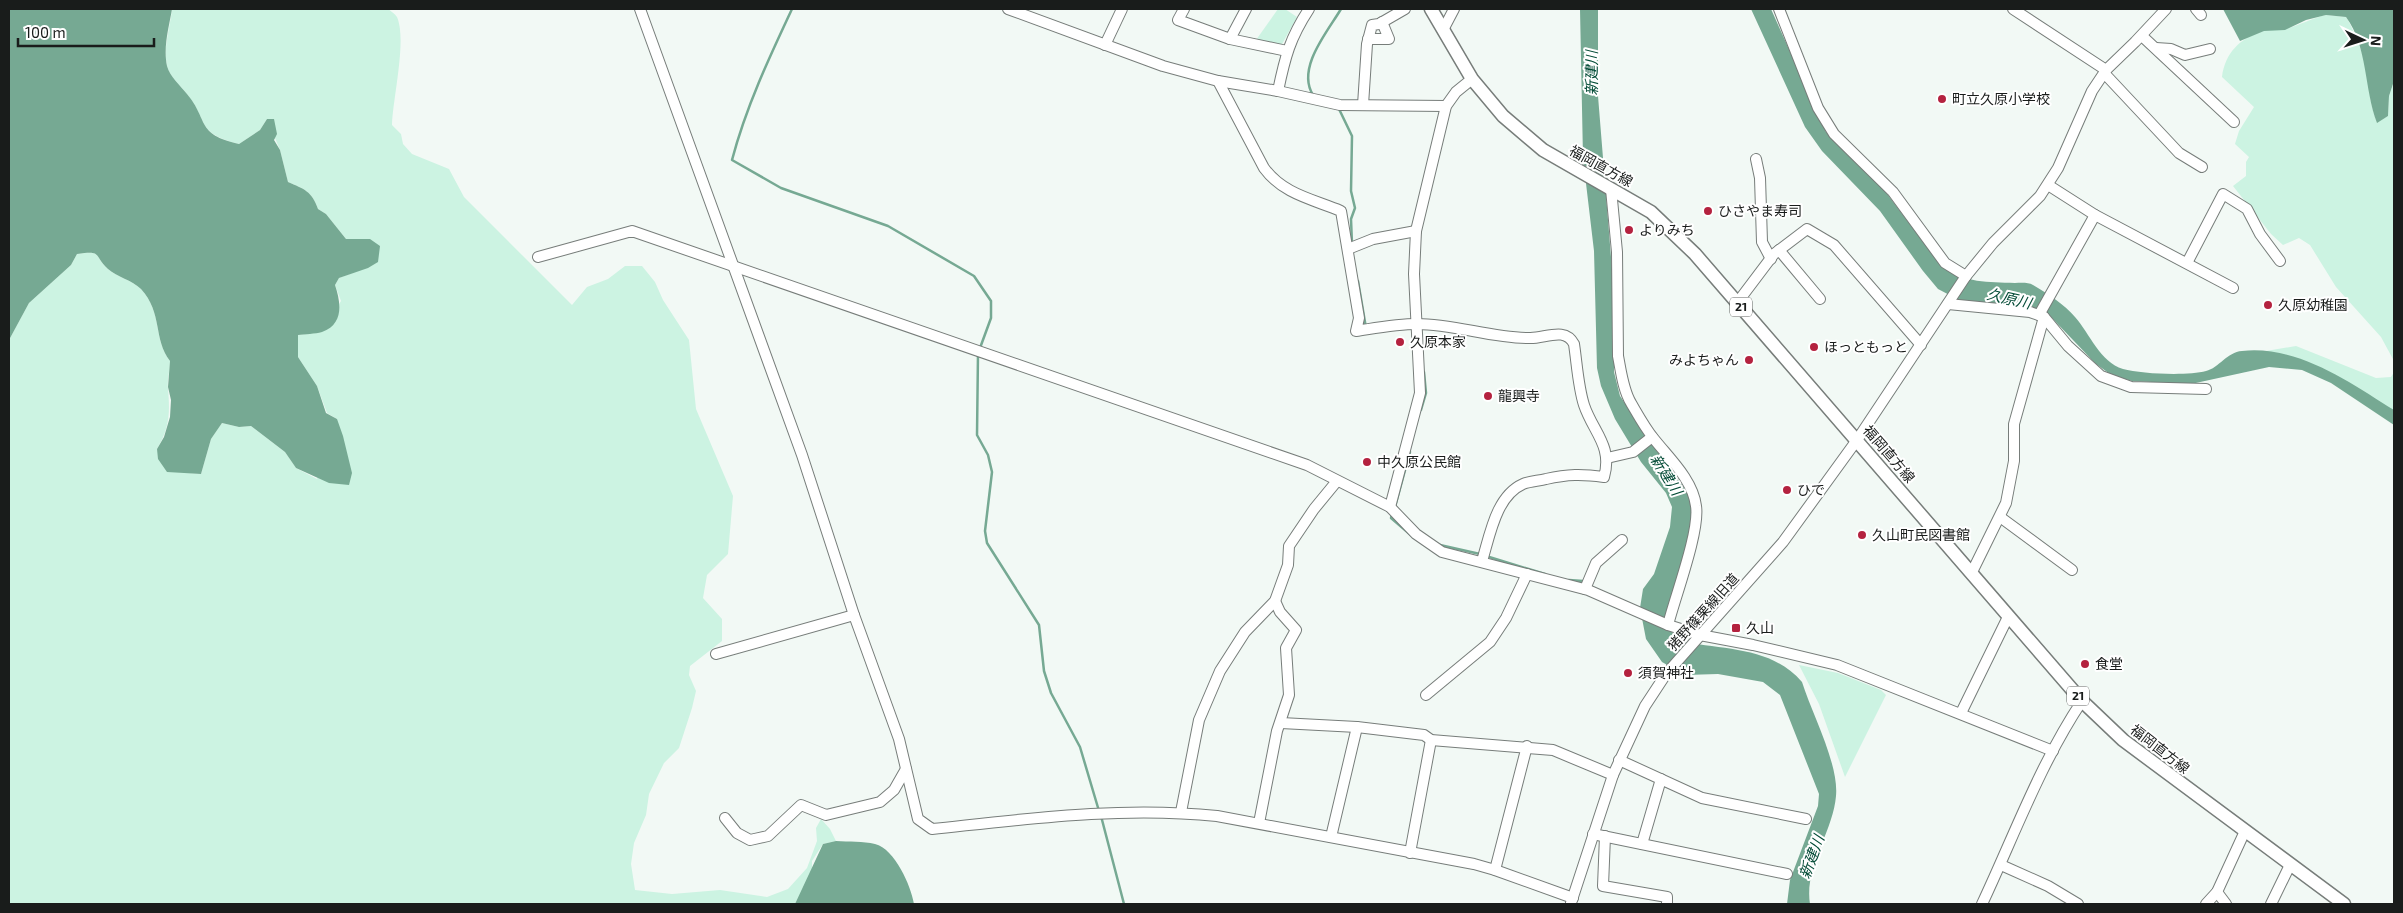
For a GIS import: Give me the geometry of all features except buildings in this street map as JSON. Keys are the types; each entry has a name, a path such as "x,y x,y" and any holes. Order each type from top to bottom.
{"main road":[{"name":"福岡直方線","path":"1430,9 1472,79 1493,106 1520,131 1543,150 1651,212 1673,231 1972,572 2008,617 2082,701 2123,740 2344,904"}],"street":[{"path":"640,9 802,455 854,615 899,739 918,819 932,829 1092,813 1181,812 1258,823 1495,870 1572,901"},
{"path":"1008,9 1163,66 1218,81 1278,91 1340,105 1446,106"},
{"path":"1105,45 1122,9"},
{"path":"1184,9 1178,20 1230,39 1287,51"},
{"path":"1230,39 1246,9"},
{"path":"1278,91 1293,33 1309,9"},
{"path":"1363,104 1368,39 1372,25 1382,22 1406,9"},
{"path":"1443,30 1454,9"},
{"path":"1779,9 1818,108 1834,134 1893,192 1945,263 1966,277"},
{"path":"2013,9 2105,71 2179,153 2202,167"},
{"name":"猪野篠栗線旧道","path":"1572,901 1619,760 1645,706 1666,674 1782,542 1857,440 1966,277 1993,243 2025,213 2048,185 2058,168 2092,91 2105,71 2142,36 2166,9"},
{"path":"1368,39 1389,38 1382,22"},
{"path":"2142,36 2234,122"},
{"path":"2156,48 2171,49 2185,55 2210,49"},
{"path":"1390,507 1420,393 1414,274 1416,231 1446,106 1456,92 1472,79"},
{"path":"1218,81 1264,168 1274,182 1290,191 1341,211 1359,318 1356,331 1417,324 1530,338 1555,335 1571,339 1574,344 1583,403 1589,417 1598,430 1607,458 1604,477 1576,473 1524,484 1515,489 1503,502 1495,519 1482,561"},
{"path":"1756,159 1760,178 1762,242 1771,259"},
{"path":"2048,185 2095,215 2233,288"},
{"path":"1611,189 1617,252 1618,356 1630,401 1652,437 1683,476 1693,492 1697,507 1693,535 1668,624"},
{"path":"2188,263 2222,194 2247,209 2260,234 2280,261"},
{"path":"1972,572 2006,503 2014,461 2014,424 2042,316 2051,294 2095,215"},
{"path":"1737,303 1779,250 1807,229 1834,245 1921,345"},
{"path":"538,257 632,231 733,264 822,298 1307,465 1390,507 1416,534 1439,550 1585,589 1668,624 1700,635 1753,645 1836,666 1961,713 2053,751"},
{"path":"1348,249 1373,239 1416,231"},
{"path":"1779,250 1820,299"},
{"path":"1949,301 2030,312 2042,316 2068,346 2101,376 2131,387 2206,389"},
{"path":"1607,458 1632,452 1652,437"},
{"path":"1181,812 1199,720 1220,671 1245,632 1275,602 1288,565 1289,546 1314,508 1337,481"},
{"path":"2000,517 2072,570"},
{"path":"1585,589 1596,563 1622,540"},
{"path":"1426,696 1490,642 1506,618 1527,574"},
{"path":"1258,823 1277,731 1282,723 1288,695 1286,648 1296,630 1280,612 1275,602"},
{"path":"716,654 854,615"},
{"path":"1961,713 2008,617"},
{"path":"1982,904 2053,751 2082,701"},
{"path":"1282,723 1357,727 1424,735 1431,740 1527,746 1554,750 1613,775"},
{"path":"1331,837 1357,727"},
{"path":"1410,853 1431,740"},
{"path":"1495,870 1527,746"},
{"path":"1619,760 1702,798 1806,819"},
{"path":"725,818 738,833 750,840 768,836 801,804 826,815 880,802 894,790 906,770"},
{"path":"1642,844 1661,779"},
{"path":"2206,904 2217,892 2245,832"},
{"path":"1593,834 1787,874"},
{"path":"1605,836 1603,886 1667,897 1667,904"},
{"path":"2001,865 2048,886 2078,904"},
{"path":"2271,904 2290,865"},
{"path":"2217,892 2226,904"}],"shaded area":[{"path":"172,9 388,9 397,17 401,40 392,125 401,134 403,144 412,154 449,169 464,197 572,305 587,287 608,279 625,266 642,266 655,282 663,300 689,340 696,409 733,496 728,554 707,575 703,598 722,619 722,641 690,666 689,675 696,691 692,708 679,748 664,763 649,794 646,815 634,843 631,864 635,890 672,894 720,890 767,897 788,889 807,868 817,841 816,828 821,819 830,829 836,841 823,844 812,861 812,873 795,904 9,904 9,340 29,303 71,265 77,254 94,253 108,269 141,289 152,307 161,344 170,361 167,427 157,449 167,471 201,474 211,439 222,423 239,427 251,426 285,452 296,468 317,479 337,419 327,413 317,386 298,357 298,335 321,332 341,301 335,285 339,278 352,273 370,239 346,239 326,214 318,209 310,194 288,182 280,150 267,119 260,130 239,144 225,140 209,130 194,103 168,70 166,45"},
{"path":"1278,9 1285,9 1297,17 1281,46 1256,40"},
{"path":"2326,15 2346,17 2353,29 2365,62 2373,111 2377,122 2388,116 2389,96 2394,81 2394,361 2381,337 2336,287 2310,245 2299,238 2283,245 2271,234 2233,186 2246,176 2246,162 2249,157 2235,144 2239,131 2254,107 2222,77 2226,61 2241,42 2255,34 2266,30 2286,29"},
{"path":"2296,346 2376,378 2391,377 2394,372 2394,412 2266,351"},
{"path":"1799,665 1838,673 1881,690 1886,695 1845,777 1819,704"}],"water":[{"path":"9,9 172,9 166,44 168,70 194,103 209,131 215,136 239,144 260,130 267,119 274,119 277,134 274,140 280,150 288,182 310,194 318,209 326,214 346,239 370,239 380,246 378,262 368,268 339,278 335,285 339,299 339,312 334,324 322,332 298,335 298,357 317,386 326,413 337,419 343,436 352,473 349,485 329,483 296,468 285,452 251,426 239,427 222,423 211,439 201,474 167,472 158,459 157,449 164,437 170,417 171,400 168,387 170,361 161,344 152,307 141,289 108,269 94,253 77,254 71,265 29,303 9,340"},
{"name":"新建川","path":"1580,9 1598,9 1598,96 1614,294 1614,372 1620,396 1691,498 1692,526 1666,615 1674,636 1679,641 1729,648 1761,656 1790,670 1802,682 1824,739 1836,783 1834,809 1811,877 1809,890 1810,904 1787,904 1790,880 1818,806 1819,794 1780,695 1763,682 1718,674 1685,675 1662,662 1646,639 1640,608 1643,589 1654,574 1670,527 1672,507 1666,493 1641,462 1615,419 1601,386 1597,368 1594,251 1583,158"},
{"name":"久原川","path":"1751,9 1771,9 1826,132 1885,191 1942,267 1959,276 1977,281 2033,285 2050,295 2066,308 2075,317 2102,354 2123,369 2164,374 2188,374 2211,369 2237,352 2263,351 2283,354 2303,360 2341,377 2394,410 2394,425 2331,383 2302,370 2269,367 2191,384 2132,381 2118,377 2096,364 2050,316 2029,306 1961,301 1938,289 1880,211 1822,151 1805,127"},
{"path":"2223,9 2394,9 2394,81 2389,96 2388,116 2377,123 2358,41 2346,17 2326,15 2306,20 2285,30 2264,31 2240,41"},
{"path":"836,841 866,842 882,847 901,869 906,878 914,904 795,904 823,844"}],"waterway":[{"path":"792,9 751,102 732,160 781,188 888,226 974,276 991,301 991,318 980,348"},
{"path":"1313,95 1308,73 1311,62 1322,39 1341,9"},
{"path":"1339,109 1352,136 1351,191 1355,208 1351,219 1352,244"},
{"path":"1358,281 1366,328"},
{"path":"978,353 977,435 988,455 992,472 985,531 987,543 1039,625 1044,671 1051,693 1080,747 1099,811"},
{"path":"1421,410 1426,393 1424,372"},
{"path":"1395,507 1410,452"},
{"path":"1392,514 1391,518 1412,536"},
{"path":"1440,545 1480,554"},
{"path":"1486,556 1545,574"},
{"path":"1569,580 1583,581"},
{"path":"1101,816 1124,904"}],"place":[{"name":"町立久原小学校","path":"1942,99"},
{"name":"ひさやま寿司","path":"1708,211"},
{"name":"よりみち","path":"1629,230"},
{"name":"久原幼稚園","path":"2268,305"},
{"name":"久原本家","path":"1400,342"},
{"name":"ほっともっと","path":"1814,347"},
{"name":"みよちゃん","path":"1749,360"},
{"name":"龍興寺","path":"1488,396"},
{"name":"中久原公民館","path":"1367,462"},
{"name":"ひで","path":"1787,490"},
{"name":"久山町民図書館","path":"1862,535"},
{"name":"久山","path":"1736,628"},
{"name":"食堂","path":"2085,664"},
{"name":"須賀神社","path":"1628,673"}]}
